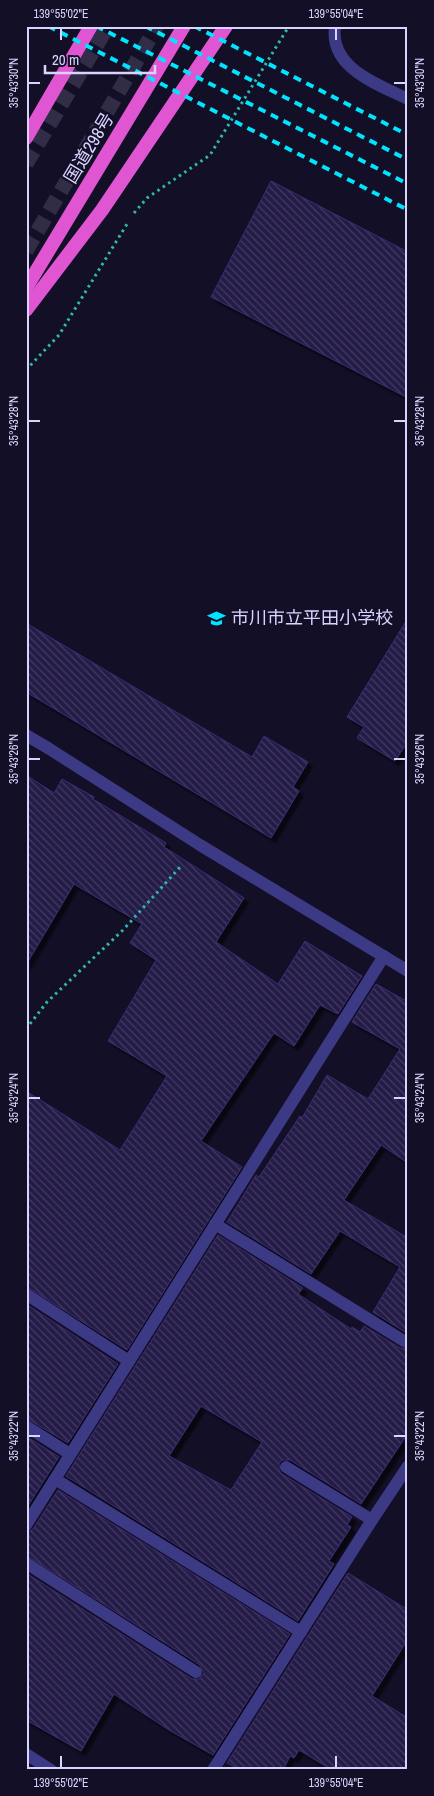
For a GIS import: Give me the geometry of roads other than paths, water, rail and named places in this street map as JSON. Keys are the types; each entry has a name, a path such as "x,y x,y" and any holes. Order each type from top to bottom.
{"highway":[{"path":"26,138 91,26"},
{"name":"国道298号","path":"26,288 184,26"},
{"path":"26,310 102,210 226,26"}],"street":[{"path":"335,26 333,37 340,56 361,76 408,100"},
{"path":"26,735 200,845 408,971"},
{"path":"26,1525 384,956"},
{"path":"215,1224 404,1341"},
{"path":"26,1294 129,1361"},
{"path":"26,1426 70,1454"},
{"path":"213,1770 408,1466"},
{"path":"286,1467 372,1520"},
{"path":"55,1479 301,1632"},
{"path":"26,1563 196,1672"},
{"path":"26,1754 51,1770"}],"tunnel":[{"path":"26,164 108,26"},
{"path":"26,251 157,26"}],"railway":[{"path":"48,26 408,210"},
{"path":"96,26 408,184"},
{"path":"145,26 408,160"},
{"path":"194,26 408,135"}],"place":[{"name":"市川市立平田小学校","path":"217,618"}]}
